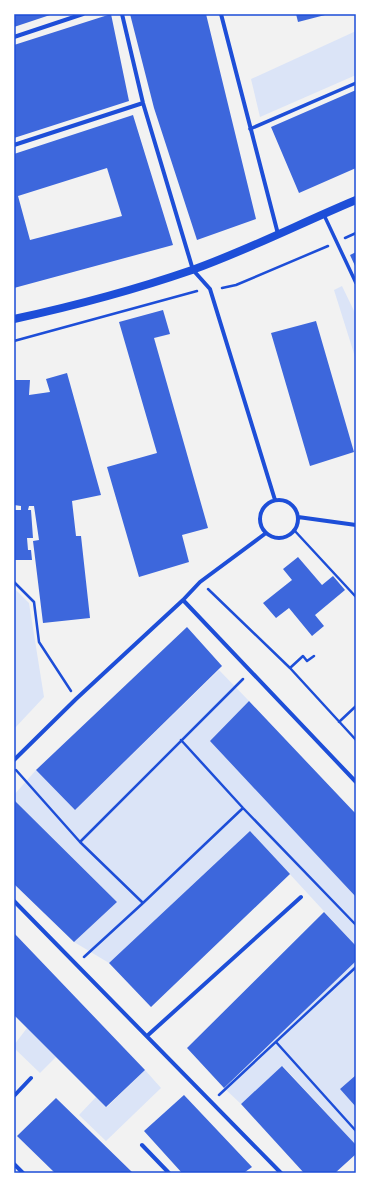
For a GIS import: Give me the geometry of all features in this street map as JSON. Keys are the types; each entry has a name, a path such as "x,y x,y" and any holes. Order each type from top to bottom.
{"main road":[{"path":"14,319 65,308 193,270 278,235 356,200"}],"street":[{"path":"14,36 83,14"},
{"path":"122,14 143,103 193,270 210,290 275,500"},
{"path":"222,14 278,235"},
{"path":"250,129 356,83"},
{"path":"14,145 143,103"},
{"path":"324,214 356,283"},
{"path":"275,500 291,504 298,517 294,530 284,538 277,538 266,533 260,522 260,516 265,506 275,500"},
{"path":"298,517 356,525"},
{"path":"14,760 76,699 183,600 200,582 266,533"},
{"path":"183,600 356,782"},
{"path":"147,1036 300,897"},
{"path":"14,902 77,964 279,1172"},
{"path":"14,1096 31,1078"},
{"path":"142,1145 169,1173"},
{"path":"14,1164 23,1173"}],"path":[{"path":"221,288 236,286 356,233"},
{"path":"14,341 197,291"},
{"path":"294,530 356,597"},
{"path":"14,582 34,602 39,642 76,699"},
{"path":"200,582 290,668 356,740"},
{"path":"290,668 303,656 307,661 314,656"},
{"path":"80,842 251,672"},
{"path":"339,722 356,706"},
{"path":"181,740 243,808 356,924"},
{"path":"14,769 80,842 143,903"},
{"path":"77,964 243,808"},
{"path":"212,1102 356,967"},
{"path":"276,1042 356,1131"}],"shaded area":[{"path":"356,31 356,75 260,117 251,79"},
{"path":"342,286 356,315 356,360 334,290"},
{"path":"14,588 29,603 44,697 14,729"},
{"path":"219,670 249,701 211,741 356,897 356,946 250,831 109,963 74,942 117,902 14,800 14,795 36,770 75,810"},
{"path":"356,961 356,1075 340,1089 356,1107 356,1145 283,1066 241,1104 224,1088"},
{"path":"27,1028 56,1057 40,1073 14,1048 14,1045"},
{"path":"145,1070 161,1088 106,1141 79,1115 96,1097 107,1107"}],"building":[{"path":"14,14 53,14 14,27"},
{"path":"111,14 129,101 14,138 14,45"},
{"path":"130,14 206,14 256,219 197,240 154,108"},
{"path":"296,14 325,14 325,15 298,22"},
{"path":"356,90 356,168 299,193 271,127"},
{"path":"133,115 173,245 14,288 14,154","holes":["107,168 122,216 30,240 18,196"]},
{"path":"356,252 356,268 350,255"},
{"path":"163,310 170,334 154,338 208,528 182,535 189,562 139,577 107,467 157,453 119,322"},
{"path":"316,321 354,452 310,466 271,333"},
{"path":"67,373 101,495 72,501 76,536 81,536 90,618 43,623 33,541 39,540 34,506 29,506 28,510 31,510 33,538 27,538 28,550 31,550 32,560 14,560 14,510 21,510 21,506 14,505 14,380 30,380 29,395 50,392 46,379"},
{"path":"298,557 322,585 333,576 345,590 315,615 324,626 312,636 289,608 276,618 263,603 292,580 283,569"},
{"path":"187,627 222,666 75,810 36,770"},
{"path":"249,701 356,814 356,897 210,741"},
{"path":"14,800 117,902 74,942 14,884"},
{"path":"250,831 290,874 151,1007 109,963"},
{"path":"324,912 356,946 356,961 224,1088 187,1048"},
{"path":"14,933 145,1070 106,1107 14,1015"},
{"path":"282,1066 356,1145 356,1154 335,1173 304,1173 241,1104"},
{"path":"356,1075 356,1107 340,1089"},
{"path":"184,1095 252,1167 245,1173 182,1173 144,1131"},
{"path":"56,1098 133,1173 55,1173 17,1136"}]}
